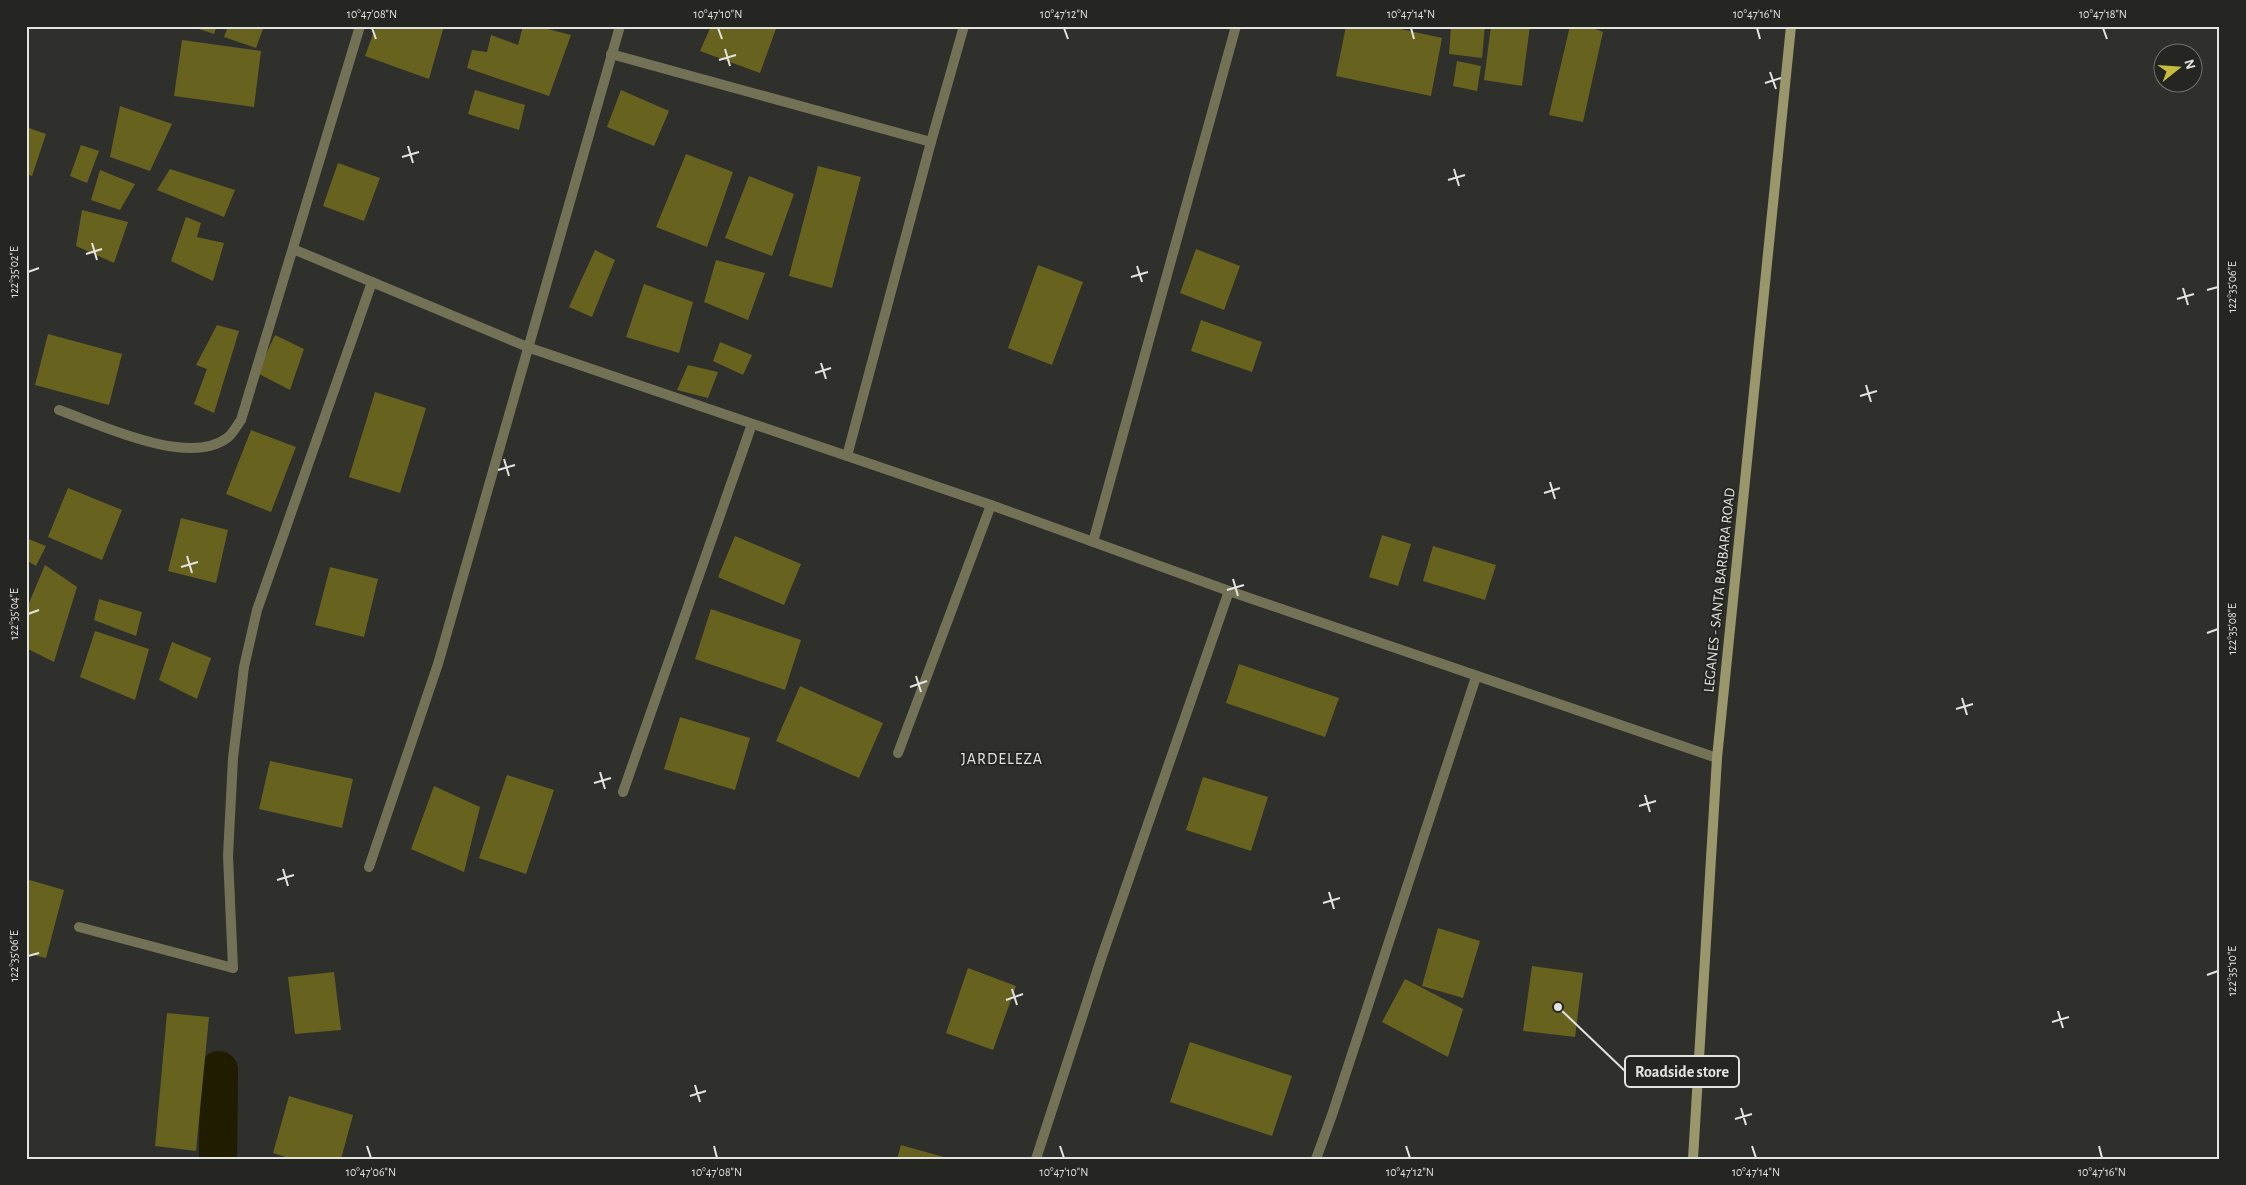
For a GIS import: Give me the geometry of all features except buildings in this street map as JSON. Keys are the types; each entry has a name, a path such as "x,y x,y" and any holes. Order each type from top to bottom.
{"main road":[{"name":"LEGANES - SANTA BARBARA ROAD","path":"1693,1159 1717,758 1791,26"}],"street":[{"path":"59,410 158,445 196,449 228,437 242,420 360,26"},
{"path":"369,867 438,664 530,348 620,26"},
{"path":"847,456 964,26"},
{"path":"1093,542 1236,26"},
{"path":"611,54 931,142"},
{"path":"293,248 530,348 991,505 1476,677 1717,758"},
{"path":"79,927 233,968 228,856 233,758 244,667 257,610 372,282"},
{"path":"623,792 752,424"},
{"path":"898,753 991,505"},
{"path":"1036,1159 1102,956 1230,591"},
{"path":"1316,1159 1476,677"}],"waterway":[{"path":"218,1159 219,1070"}],"place":[{"name":"Roadside store","path":"1558,1007"}],"district":[{"name":"JARDELEZA","path":"1002,758"}]}
